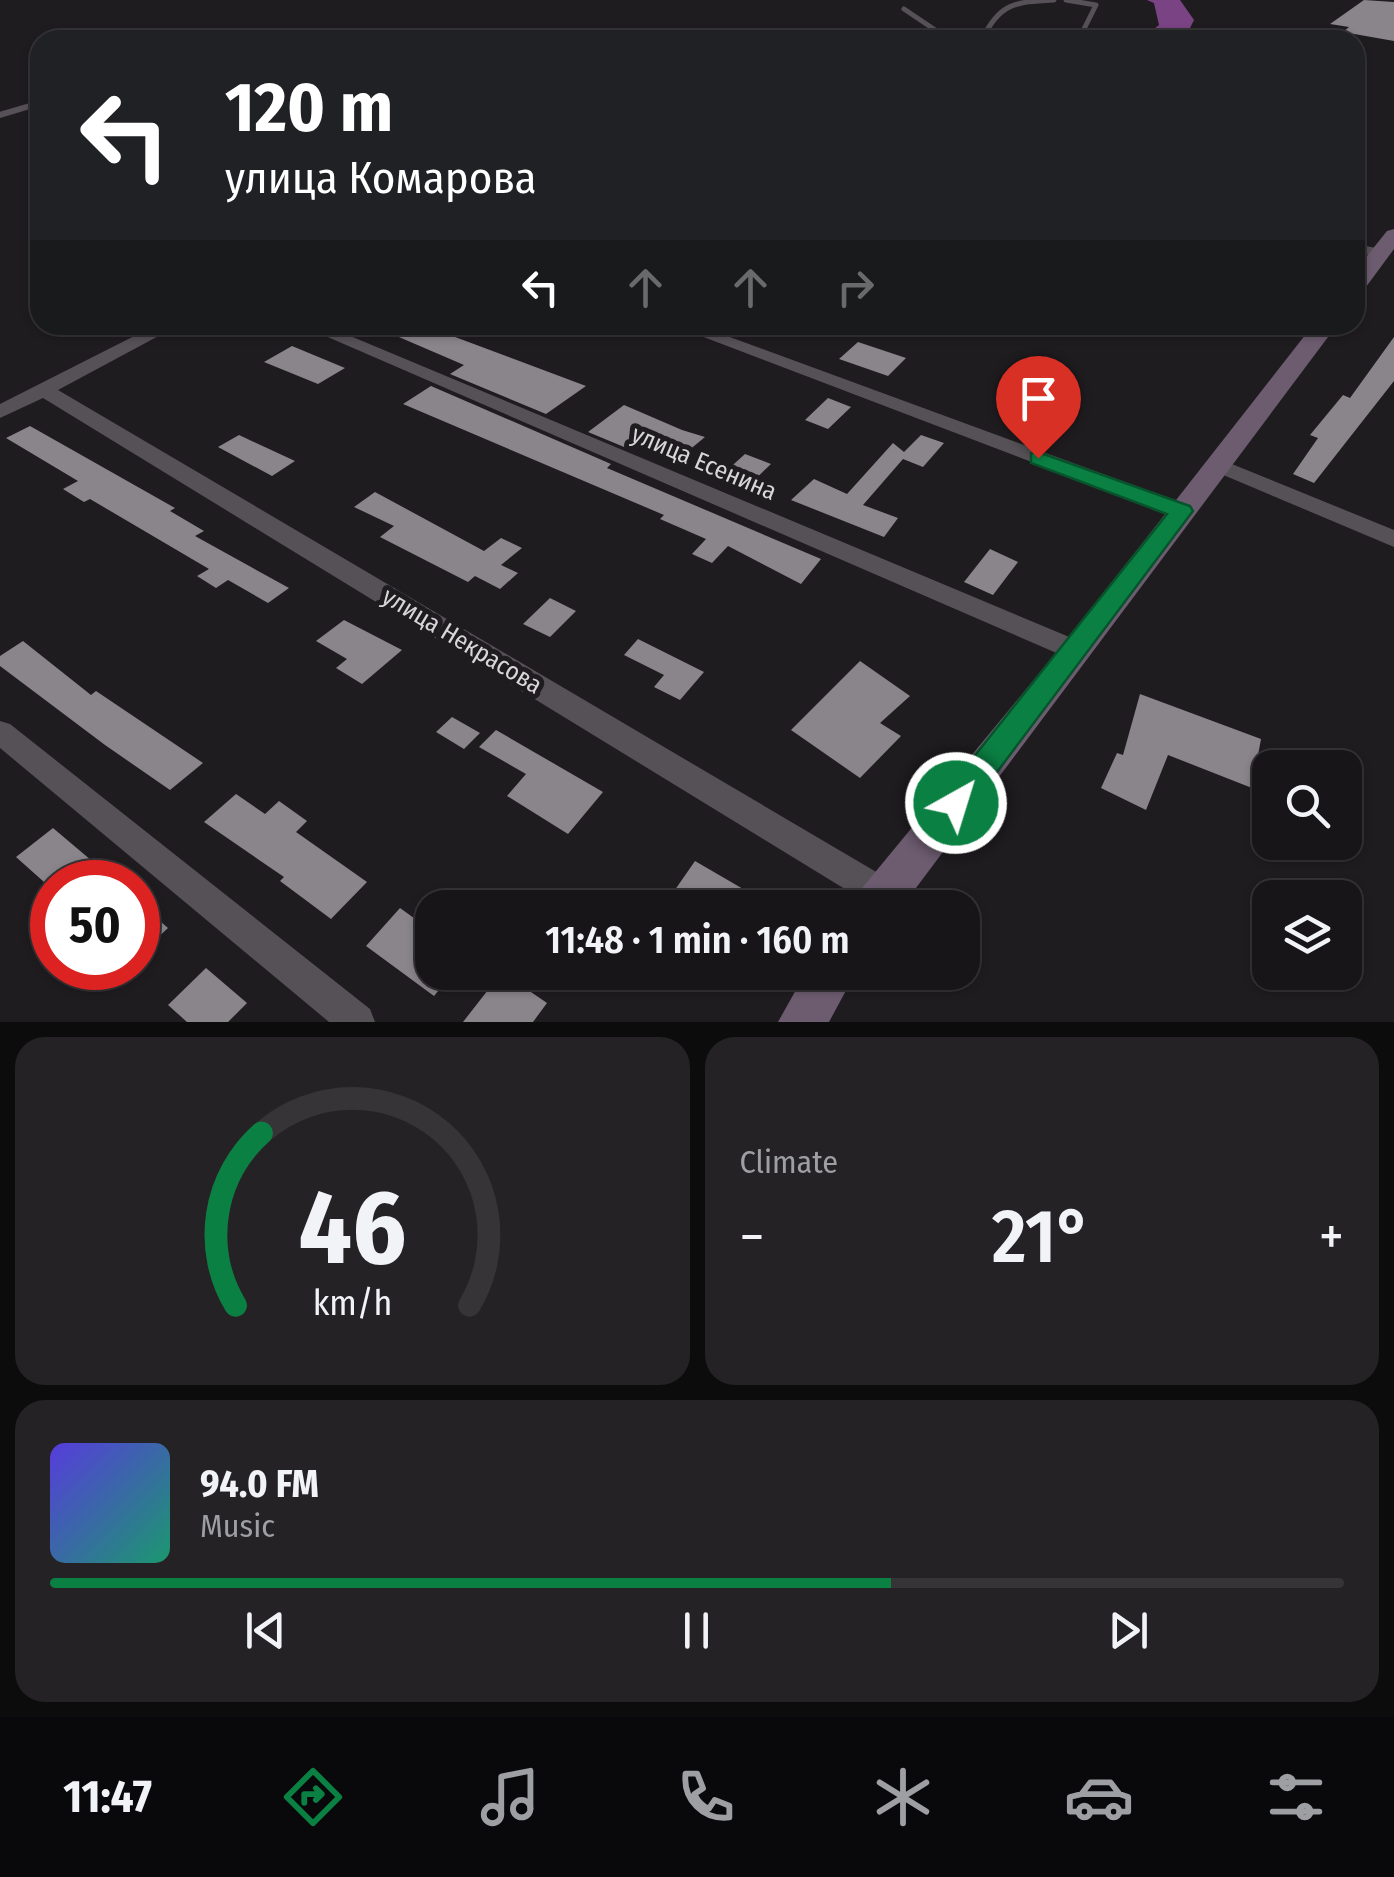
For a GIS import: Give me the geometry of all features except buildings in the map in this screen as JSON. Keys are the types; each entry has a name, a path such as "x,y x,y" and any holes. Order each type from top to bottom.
{"main road":[{"path":"1365,273 1387,244"},
{"path":"887,890 1077,651 1316,335"},
{"path":"802,1022 822,990"}],"street":[{"path":"0,412 150,335"},
{"name":"улица Есенина","path":"334,335 1077,651"},
{"path":"709,335 1182,511"},
{"name":"улица Некрасова","path":"42,389 860,890"},
{"path":"1217,464 1394,539"},
{"path":"0,732 356,1022"}],"lane":[{"path":"987,30 994,16 1020,2 1054,0"},
{"path":"1066,0 1096,5 1084,30"},
{"path":"904,9 935,30"},
{"path":"0,116 30,106"}],"shaded area":[{"path":"1147,0 1180,0 1194,20 1189,30 1153,30 1159,25 1154,3"}],"route":[{"path":"956,803 1182,511 1038,458"}]}
